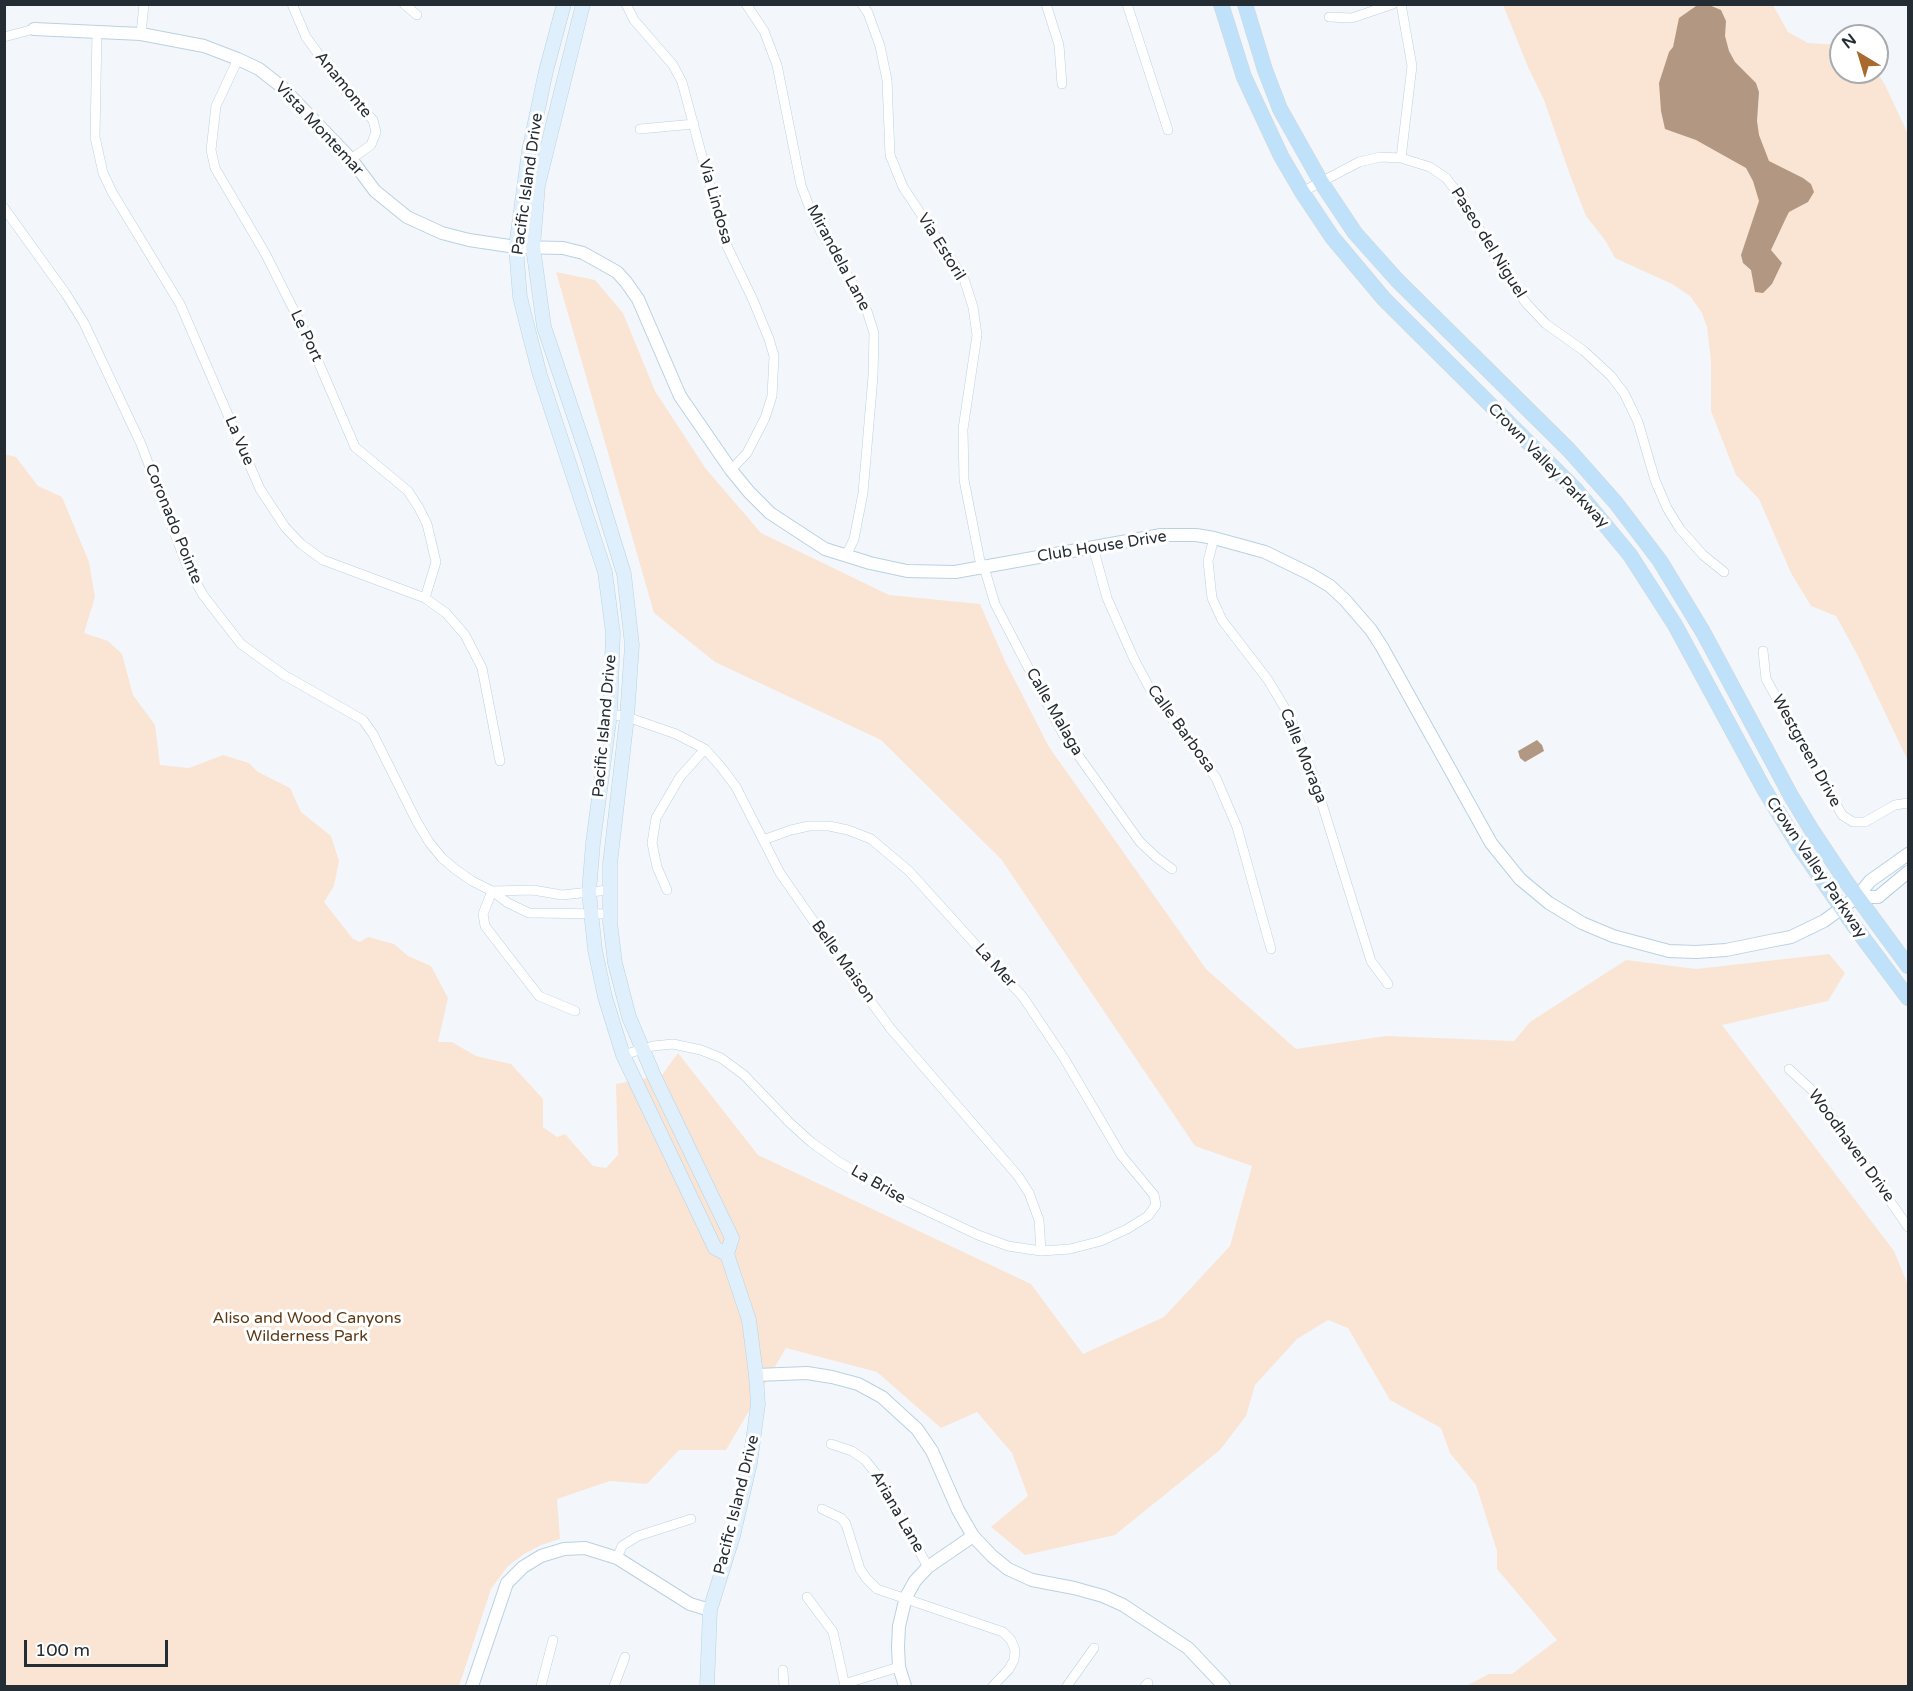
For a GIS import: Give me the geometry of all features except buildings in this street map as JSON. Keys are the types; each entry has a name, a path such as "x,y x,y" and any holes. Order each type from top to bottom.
{"main road":[{"name":"Pacific Island Drive","path":"564,4 546,70 529,151 516,247 520,297 540,375 605,572 613,633 610,714 589,892 595,950 605,997 623,1056 716,1248 728,1254"},
{"name":"Pacific Island Drive","path":"583,4 537,185 533,247 544,327 624,574 632,645 609,890 615,963 629,1017 642,1049 732,1238 728,1254 747,1312 756,1375 758,1404 750,1462 733,1536 710,1610 707,1686"},
{"name":"Crown Valley Parkway","path":"1221,4 1244,77 1281,156 1332,237 1384,299 1577,491 1630,555 1675,625 1800,848 1908,998"},
{"name":"Crown Valley Parkway","path":"1245,4 1264,70 1280,109 1321,182 1355,233 1432,316 1594,476 1629,519 1660,561 1703,632 1791,796 1857,897 1908,966"}],"street":[{"path":"141,34 144,4"},
{"name":"Anamonte","path":"292,4 306,37 346,93 373,120 376,132 371,145 351,159"},
{"path":"404,4 417,15"},
{"name":"Via Lindosa","path":"626,4 634,20 673,65 682,82 724,242 753,300 774,356 772,396 765,418 747,453 730,470"},
{"name":"Mirandela Lane","path":"746,4 764,31 777,65 801,185 810,209 867,310 873,333 873,376 863,493 854,539 846,556"},
{"name":"Via Estoril","path":"862,4 868,13 880,46 886,80 890,155 903,187 964,279 973,307 976,335 963,429 964,480 980,561 984,567"},
{"path":"1046,4 1059,45 1062,84"},
{"path":"1126,4 1168,130"},
{"path":"1329,17 1352,18 1393,4"},
{"path":"1401,4 1412,66 1401,158"},
{"name":"Vista Montemar","path":"4,37 34,28 141,34 204,46 238,59 259,69 282,87 351,159 375,191 407,216 442,233 469,240 516,247"},
{"name":"La Vue","path":"97,31 95,137 103,173 112,192 180,304 260,489 285,527 323,560 424,598 446,613 465,635 478,659 487,689 501,761"},
{"name":"Le Port","path":"238,59 216,106 211,150 215,168 265,253 308,338 355,447 408,491 427,524 436,562 424,598"},
{"path":"640,129 694,124"},
{"name":"Paseo del Niguel","path":"1302,192 1340,171 1370,158 1380,157 1401,158 1430,167 1446,178 1461,196 1506,275 1527,304 1546,324 1584,351 1611,376 1624,393 1634,412 1655,480 1667,508 1680,530 1703,555 1724,573"},
{"name":"Coronado Pointe","path":"4,208 84,322 141,444 187,566 203,595 241,644 284,675 363,720 373,734 429,842 441,858 455,869 508,903 529,913 610,914"},
{"name":"Club House Drive","path":"516,247 563,248 583,253 611,269 626,282 638,299 680,396 730,470 770,513 825,549 907,571 955,572 1161,535 1214,538 1265,552 1330,586 1371,630 1382,647 1491,843 1520,879 1549,903 1582,923 1613,936 1669,951 1726,950 1791,937 1824,921 1857,897 1867,883 1908,854"},
{"name":"Calle Moraga","path":"1214,538 1208,561 1212,598 1222,620 1268,680 1289,715 1313,775 1371,961 1388,984"},
{"name":"Calle Barbosa","path":"1094,547 1107,598 1150,689 1216,778 1237,827 1271,949"},
{"name":"Calle Malaga","path":"984,567 995,604 1063,734 1140,842 1156,858 1172,869"},
{"name":"Westgreen Drive","path":"1763,651 1766,679 1842,815 1853,822 1864,822 1895,804 1908,803"},
{"name":"Belle Maison","path":"610,714 627,717 676,734 705,749 722,767 736,787 792,892 891,1029 1018,1176 1029,1192 1039,1220 1041,1251"},
{"path":"667,890 657,867 652,843 656,818 680,777 705,749"},
{"name":"La Mer","path":"763,840 809,826 839,828 871,839 909,871 1023,997 1064,1058 1121,1155 1154,1195 1156,1205"},
{"name":"Club House Drive","path":"1857,897 1878,897 1908,872"},
{"path":"575,1011 539,996 485,926 483,914 492,891 533,890 562,895 609,890"},
{"name":"La Brise","path":"623,1056 642,1049 673,1044 702,1050 722,1058 744,1076 811,1142 862,1177 978,1235 1008,1245 1041,1251 1070,1249 1101,1241 1148,1216 1156,1205"},
{"name":"Woodhaven Drive","path":"1789,1069 1816,1094 1907,1223"},
{"path":"756,1375 807,1373 832,1377 858,1384 882,1397 917,1429 932,1451 958,1510 973,1536 992,1556 1008,1569 1032,1580 1074,1588 1103,1596 1123,1605 1188,1648 1224,1686"},
{"name":"Ariana Lane","path":"831,1444 852,1451 865,1460 878,1476 928,1566"},
{"path":"822,1509 841,1518 846,1524 860,1569 877,1589 1004,1632 1011,1640 1015,1650 1014,1660 993,1686"},
{"path":"617,1558 622,1546 638,1536 691,1519"},
{"path":"905,1686 899,1667 899,1626 906,1597 915,1581 928,1566 973,1536"},
{"path":"472,1686 507,1583 523,1567 541,1556 564,1549 585,1548 617,1558 690,1604 710,1610"},
{"path":"807,1598 833,1632 844,1685 899,1667"},
{"path":"541,1686 553,1640"},
{"path":"1067,1686 1094,1648"},
{"path":"614,1686 626,1657"},
{"path":"783,1670 784,1686"}],"green space":[{"path":"1503,5 1773,5 1788,32 1808,43 1829,44 1829,84 1885,85 1908,134 1908,761 1858,656 1836,616 1811,606 1791,573 1759,499 1736,475 1711,411 1711,361 1707,327 1702,313 1690,296 1672,284 1615,258 1605,240 1586,216 1544,100"},
{"name":"Aliso and Wood Canyons Wilderness Park","path":"556,272 595,280 623,313 655,391 706,469 761,533 889,595 980,604 1005,661 1049,747 1206,969 1296,1049 1386,1036 1514,1041 1530,1022 1626,960 1696,969 1829,954 1845,973 1828,1001 1722,1025 1894,1251 1908,1285 1908,1686 1466,1686 1489,1674 1512,1674 1557,1640 1497,1569 1497,1551 1476,1485 1450,1453 1441,1428 1390,1400 1348,1328 1328,1320 1297,1339 1255,1385 1246,1416 1220,1450 1115,1535 1025,1555 991,1527 1028,1496 1012,1453 977,1412 941,1428 877,1372 786,1348 726,1450 679,1450 647,1484 610,1481 557,1499 560,1539 524,1554 508,1566 491,1589 459,1686 5,1686 4,454 16,457 38,486 62,497 89,562 95,597 84,633 108,641 122,654 133,695 155,725 160,765 189,768 223,755 249,763 258,772 290,788 301,812 331,836 339,861 334,886 324,902 353,939 360,942 368,937 394,944 408,956 431,966 448,998 438,1042 452,1042 476,1056 511,1064 543,1099 543,1127 557,1137 565,1134 593,1166 606,1168 618,1155 616,1084 662,1075 678,1053 758,1155 1031,1284 1083,1354 1164,1317 1230,1246 1252,1166 1195,1146 1001,859 881,740 715,662 654,613"}],"shaded area":[{"path":"1709,5 1721,10 1726,21 1725,36 1729,51 1735,62 1756,83 1759,92 1757,121 1759,135 1769,161 1803,178 1811,184 1814,192 1808,202 1789,212 1771,250 1782,263 1772,284 1763,293 1755,292 1751,270 1743,263 1741,255 1759,201 1746,168 1696,140 1665,129 1661,111 1659,83 1669,52 1673,47 1679,18 1696,6"},
{"path":"1537,740 1544,751 1525,762 1520,758 1518,751"}]}
